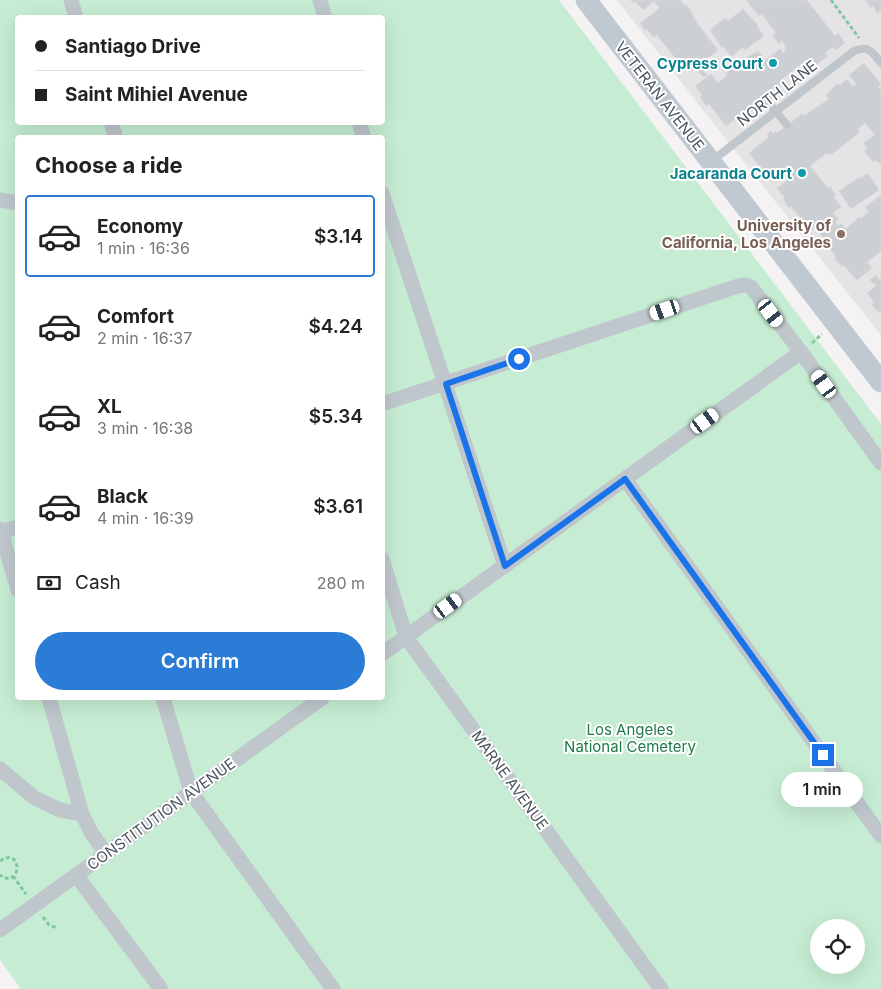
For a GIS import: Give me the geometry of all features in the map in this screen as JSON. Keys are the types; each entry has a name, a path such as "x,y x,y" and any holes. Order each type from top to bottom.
{"street":[{"path":"71,0 75,15"},
{"path":"320,0 324,15"},
{"name":"VETERAN AVENUE","path":"586,0 875,371"},
{"path":"0,200 15,202"},
{"path":"385,202 505,566"},
{"path":"385,403 745,285 751,287 881,463"},
{"path":"385,652 800,352"},
{"path":"625,479 881,836"},
{"path":"15,528 0,531 15,580"},
{"name":"MARNE AVENUE","path":"385,569 406,637 661,989"},
{"path":"50,700 82,814 91,832 106,854"},
{"path":"164,700 191,792 333,989"},
{"name":"CONSTITUTION AVENUE","path":"0,930 319,700"},
{"path":"0,769 35,798 60,810 82,814"},
{"path":"76,875 161,989"}],"lane":[{"name":"NORTH LANE","path":"711,161 854,51 862,48"},
{"path":"862,48 871,50 881,63"},
{"path":"768,102 787,125"}],"path":[{"path":"831,0 858,36 862,48"},
{"path":"800,352 836,323"},
{"path":"0,860 8,858 14,860 18,868 16,874 10,878 0,875"}],"shaded area":[{"name":"University of California, Los Angeles","path":"617,0 881,0 881,335 721,133"}],"green space":[{"name":"Los Angeles National Cemetery","path":"0,0 559,0 881,424 881,989 21,989 0,960"}],"building":[{"name":"Cypress Court","path":"630,0 680,0 685,6 687,5 697,23 718,50 699,65 708,76 711,74 718,83 727,75 726,73 733,68 735,70 745,62 743,60 758,51 765,60 780,49 783,53 786,50 782,41 779,44 772,35 776,33 762,14 759,16 746,0 807,0 835,36 838,33 845,43 836,50 833,47 825,53 828,56 810,69 805,61 781,80 782,82 772,90 776,95 768,102 760,108 756,102 726,126 709,104 706,106 700,97 702,95 695,86 707,77 706,75 703,77 695,68 690,72 685,66 683,68 657,35 654,38 640,23 660,8 654,1 643,10 635,1 633,3"},
{"path":"865,0 881,0 881,10 877,13 873,6 871,8"},
{"path":"743,9 758,25 764,36 745,50 743,47 731,57 724,47 722,48 710,30 725,18 728,21"},
{"name":"Jacaranda Court","path":"864,63 881,84 878,87 881,91 881,165 876,160 873,162 864,151 868,148 863,143 875,135 865,123 858,129 860,132 832,154 828,155 827,153 810,166 836,195 834,197 841,207 833,213 839,219 835,222 838,226 841,223 846,229 859,217 860,219 869,212 865,207 881,195 881,251 867,262 872,268 857,280 835,259 836,257 820,234 822,232 817,225 809,232 791,206 789,208 783,199 785,198 777,188 792,177 785,169 770,181 749,153 769,137 767,134 771,131 773,134 776,131 777,133 802,114 804,116 829,99 826,95 838,83 840,85 847,79 853,86 856,84 849,75"},
{"path":"868,173 879,190 851,209 839,191"},
{"path":"876,275 879,280 881,278 881,311 878,312 871,304 874,302 867,293 876,286 870,280"}],"place":[{"name":"Cypress Court","path":"773,63"},
{"name":"Jacaranda Court","path":"802,173"},
{"name":"University of California, Los Angeles","path":"841,234"}],"route":[{"path":"519,359 446,384 505,566 625,479 823,755"}]}
